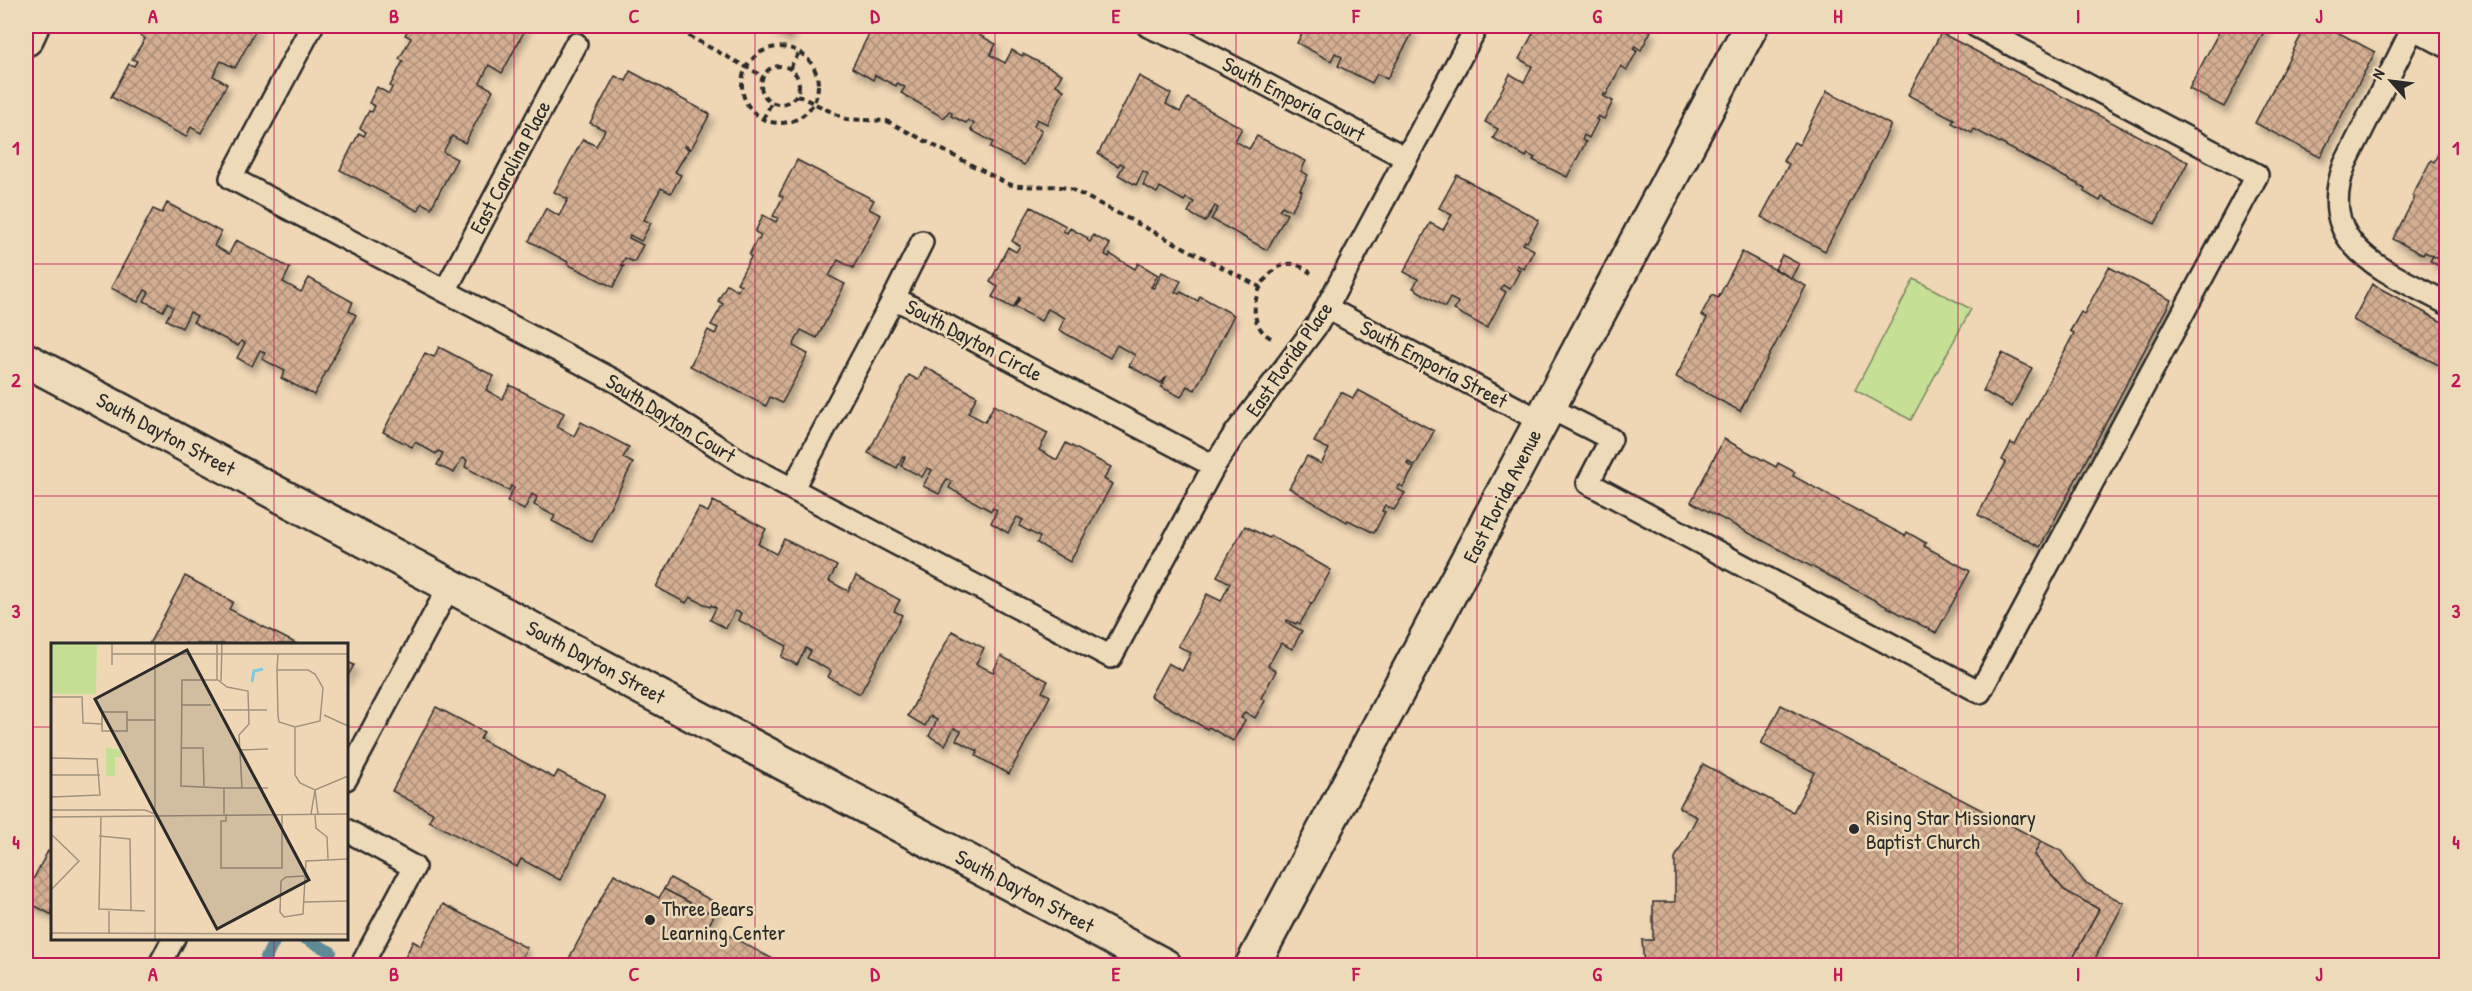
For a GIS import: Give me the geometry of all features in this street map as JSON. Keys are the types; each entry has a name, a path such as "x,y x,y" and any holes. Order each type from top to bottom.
{"street":[{"path":"26,39 33,26"},
{"name":"East Florida Avenue","path":"1252,966 1751,26"},
{"name":"South Dayton Street","path":"26,360 1165,966"}],"lane":[{"name":"South Dayton Court","path":"312,26 231,178 626,387 727,454 1111,657"},
{"name":"South Emporia Court","path":"1148,26 1187,43 1406,158"},
{"name":"East Florida Place","path":"1111,657 1214,466 1234,435 1303,346 1327,308 1477,26"},
{"name":"South Emporia Street","path":"1327,308 1544,414 1611,439 1588,483 1980,692 2257,175 1976,26"},
{"path":"2446,46 2410,27 2338,185 2339,214 2351,245 2365,258 2446,303"},
{"name":"East Carolina Place","path":"445,291 576,44"},
{"path":"894,298 922,242"},
{"name":"South Dayton Circle","path":"793,488 894,298 1214,466"},
{"path":"348,775 450,585"},
{"path":"348,831 414,867 361,966"},
{"path":"159,966 173,940"}],"path":[{"path":"670,26 763,76"},
{"path":"773,47 800,51 811,61 818,77 819,87 814,104 806,113 790,122 772,122 763,119 751,109 743,94 743,77 746,67 756,55 773,47"},
{"path":"790,68 800,51"},
{"path":"777,65 790,68 798,77 800,86 797,95 785,103 772,102 764,94 761,86 763,76 777,65"},
{"path":"797,95 846,119 887,121 1008,184 1024,187 1059,186 1073,190 1260,287"},
{"path":"763,119 772,102"},
{"path":"1303,346 1275,340 1257,325 1254,308 1260,287 1277,268 1293,264 1340,284"}],"green space":[{"path":"1914,279 1971,309 1911,420 1855,390"}],"building":[{"path":"145,26 258,26 235,68 221,61 213,76 227,84 201,133 191,127 186,137 111,97 129,64 134,66 137,61 132,59 145,39 140,35"},
{"path":"410,26 527,26 502,73 489,65 480,83 493,90 465,143 452,136 443,152 457,159 431,208 422,203 418,211 340,170 359,133 364,136 366,132 360,128 369,111 372,112 375,106 369,103 377,87 389,94 392,87 390,86 403,61 399,59 411,38 405,35"},
{"path":"769,26 794,26 788,36"},
{"path":"873,26 969,26 968,29 996,44 990,55 1005,63 1012,50 1062,74 1056,85 1064,90 1047,124 1037,119 1034,126 1042,130 1024,165 990,148 993,142 971,130 974,124 968,120 966,123 951,116 952,113 949,111 944,118 901,93 905,87 897,83 896,86 875,75 873,80 852,68"},
{"path":"1306,26 1402,26 1413,32 1387,79 1377,74 1372,83 1338,66 1342,57 1335,53 1331,61 1297,43"},
{"path":"1537,26 1642,26 1651,31 1641,50 1635,46 1633,49 1637,51 1627,70 1621,66 1606,95 1604,94 1603,96 1613,101 1604,119 1598,116 1596,119 1598,120 1589,138 1584,135 1582,140 1586,142 1567,177 1533,160 1535,158 1528,154 1526,157 1493,138 1498,129 1485,122 1510,74 1524,82 1532,66 1519,59"},
{"path":"2222,26 2267,26 2224,107 2189,89"},
{"path":"2306,26 2326,26 2375,52 2320,157 2255,123"},
{"path":"1941,33 2188,162 2155,224 2102,197 2100,201 2084,192 2085,188 1974,129 1972,133 1952,123 1954,119 1908,95"},
{"path":"630,71 710,114 691,149 685,145 684,147 689,149 675,172 681,175 671,193 661,188 644,220 651,223 641,241 630,235 629,238 643,245 634,262 625,258 621,265 624,266 613,287 567,264 568,262 529,241 546,208 559,216 568,199 554,192 583,139 596,146 605,130 590,123 615,76 626,81"},
{"path":"1139,76 1171,94 1166,104 1180,112 1188,98 1242,128 1235,141 1249,149 1257,136 1306,161 1301,171 1308,175 1300,190 1302,191 1291,211 1282,206 1279,210 1287,214 1267,250 1211,219 1218,208 1215,206 1205,222 1188,212 1194,202 1186,198 1184,201 1160,187 1157,193 1143,185 1148,174 1143,171 1136,185 1118,175 1124,165 1120,163 1118,166 1098,154"},
{"path":"1827,91 1891,125 1825,251 1761,217 1789,164 1783,161 1794,142 1799,145"},
{"path":"2446,137 2446,263 2425,252 2423,255 2393,239 2415,197 2412,196 2431,160 2434,162"},
{"path":"797,160 874,200 869,209 881,215 853,268 838,260 829,276 845,284 817,338 801,330 793,346 808,354 782,403 770,397 766,406 690,366 708,330 715,334 718,328 711,325 723,304 718,301 727,284 738,291 741,285 737,283 761,235 755,232 763,215 776,222 778,218 773,216 783,197 779,195"},
{"path":"1457,175 1539,220 1527,242 1523,244 1534,250 1524,269 1517,265 1516,268 1520,270 1510,289 1503,285 1501,289 1506,292 1487,328 1454,310 1458,302 1450,298 1445,307 1413,288 1418,279 1404,272 1430,223 1443,230 1452,215 1439,208"},
{"path":"167,203 221,232 214,246 229,254 236,240 290,268 283,282 301,292 309,278 353,302 349,311 356,315 314,395 281,378 285,371 262,359 265,353 260,350 252,366 237,358 245,343 241,341 238,346 193,322 197,316 190,312 182,328 166,320 173,307 167,303 163,311 144,301 149,292 145,290 138,302 111,288 153,209 162,213"},
{"path":"1031,207 1066,226 1063,231 1067,233 1070,228 1088,238 1090,242 1093,235 1110,244 1105,255 1109,257 1110,254 1135,269 1138,263 1158,275 1151,287 1154,288 1162,272 1181,281 1175,292 1179,294 1181,292 1198,301 1200,296 1234,315 1195,390 1187,386 1181,397 1161,387 1167,376 1161,383 1129,366 1135,355 1117,345 1110,358 1059,330 1065,318 1048,309 1041,321 1015,307 1019,297 1013,308 992,297 998,287 990,282 1008,247 1016,252 1020,246 1012,241"},
{"path":"1742,252 1806,286 1740,411 1676,377 1707,318 1701,315 1712,295 1718,298"},
{"path":"1782,255 1799,264 1791,278 1775,269"},
{"path":"2433,256 2446,263 2446,270 2430,261"},
{"path":"2109,267 2171,300 2040,547 1978,515 2006,462 2002,460 2011,443 2015,445 2074,333 2070,331 2081,312 2084,314"},
{"path":"2372,284 2446,324 2446,369 2353,320"},
{"path":"439,347 494,376 486,390 502,399 510,385 564,413 557,427 574,436 581,422 629,447 623,458 633,463 592,542 552,521 555,516 534,505 537,497 532,494 524,510 507,501 514,488 511,486 509,491 465,467 467,460 462,458 454,473 437,465 443,453 438,451 436,454 415,442 412,447 383,432 425,353 434,357"},
{"path":"2002,353 2032,368 2012,407 1983,391"},
{"path":"925,367 977,396 968,413 985,422 994,405 1048,433 1039,450 1057,460 1066,443 1111,467 1104,479 1112,484 1070,562 1037,543 1040,537 1019,526 1023,520 1017,517 1008,533 991,523 997,510 993,508 991,511 949,488 952,482 947,479 939,494 923,486 932,470 927,468 922,477 901,466 905,457 903,456 897,468 868,453 909,375 918,380"},
{"path":"1358,390 1434,431 1415,466 1408,462 1407,464 1414,468 1403,487 1400,485 1397,489 1405,493 1394,510 1385,505 1382,511 1385,512 1374,533 1348,520 1347,522 1289,488 1307,456 1321,464 1329,449 1314,442 1341,392 1353,398"},
{"path":"1724,439 1776,467 1778,463 1795,472 1793,476 1905,536 1907,532 1926,543 1924,546 1970,571 1936,633 1691,502"},
{"path":"713,501 766,529 758,544 776,554 784,539 837,566 829,581 848,591 856,576 900,600 894,611 902,615 860,694 828,677 831,671 807,658 811,651 806,648 797,665 781,657 787,646 738,620 741,613 735,611 726,628 710,620 716,608 711,605 710,607 690,597 686,603 656,587 699,508 708,512"},
{"path":"1245,526 1269,538 1271,536 1331,570 1312,604 1308,602 1311,604 1300,624 1287,620 1286,622 1302,631 1292,649 1281,643 1268,666 1276,671 1261,698 1265,701 1255,718 1245,712 1241,718 1245,720 1233,741 1209,727 1207,729 1150,696 1168,663 1182,671 1191,653 1178,646 1207,594 1221,601 1230,583 1217,576"},
{"path":"185,576 233,602 229,609 295,643 150,643"},
{"path":"952,631 984,648 976,664 993,672 1001,656 1048,681 1042,692 1050,696 1009,774 976,756 978,751 956,740 961,731 954,728 945,745 929,736 937,720 930,716 925,726 908,716"},
{"path":"348,662 354,665 348,676"},
{"name":"Rising Star Missionary Baptist Church","path":"1781,705 2041,841 2034,855 2064,890 2099,909 2069,966 1644,966 1642,940 1653,940 1653,902 1675,902 1675,858 1697,817 1679,808 1703,764 1793,812 1814,772 1761,744"},
{"path":"436,707 484,732 480,739 554,778 558,771 604,795 560,880 521,859 517,867 429,821 433,813 392,791"},
{"path":"2041,841 2061,851 2084,882 2124,903 2091,966 2069,966 2099,909 2064,890 2034,855"},
{"path":"48,851 51,853 51,914 26,901 26,893"},
{"name":"Three Bears Learning Center","path":"614,874 659,898 664,889 714,915 709,925 786,966 565,966"},
{"path":"670,878 720,905 714,915 664,889"},
{"path":"443,904 527,948 517,966 401,966 413,941 421,946"}],"waterway":[{"path":"262,966 275,940"},
{"path":"308,940 331,952"}],"place":[{"name":"Rising Star Missionary Baptist Church","path":"1854,829"},
{"name":"Three Bears Learning Center","path":"650,920"}]}
